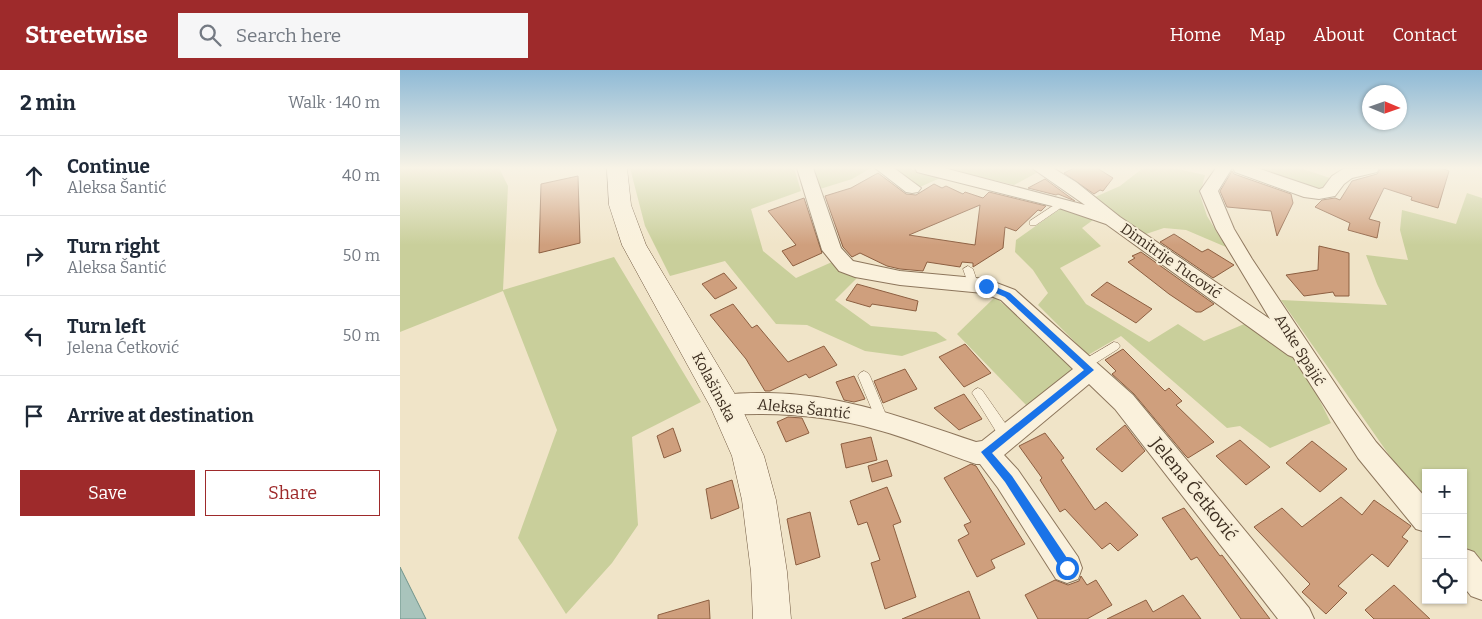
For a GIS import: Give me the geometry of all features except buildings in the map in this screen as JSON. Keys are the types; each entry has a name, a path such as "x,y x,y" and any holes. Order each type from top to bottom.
{"main road":[{"name":"Kolašinska","path":"619,194 620,205 634,245 725,405 748,456 759,500 769,572 772,619"}],"street":[{"name":"Jelena Ćetković","path":"813,194 832,250 846,266 876,275 971,276 986,286 1008,295 1124,402 1298,619"},
{"path":"1025,194 1062,203 1114,221"},
{"name":"Dimitrije Tucović","path":"1083,194 1114,221 1302,353"},
{"name":"Anke Spajić","path":"1210,194 1214,206 1244,262 1302,353 1367,450 1422,514"},
{"path":"1067,568 1008,479 996,445 1087,367"},
{"name":"Aleksa Šantić","path":"725,405 758,402 817,407 867,416 976,453 996,445"},
{"path":"1467,568 1482,585"}],"lane":[{"path":"1033,223 1062,203"},
{"path":"1087,367 1114,346"},
{"name":"Aleksa Šantić","path":"864,376 883,422"},
{"path":"978,393 996,445"}],"green space":[{"path":"400,194 508,194 503,290 614,257 701,402 632,437 638,525 612,563 566,614 518,538 557,430 503,291 400,332"},
{"path":"637,194 794,194 751,209 763,251 796,278 832,262 857,278 835,300 871,326 936,332 947,340 902,356 865,351 807,325 776,324 725,261 670,276 645,226"},
{"path":"1103,194 1200,194 1207,216 1226,247 1186,230 1164,228 1140,236 1095,197"},
{"path":"1467,194 1482,198 1482,564 1467,547 1467,469 1422,469 1422,498 1410,485 1281,300 1387,305 1366,255 1408,260 1400,230 1402,210 1456,224"},
{"path":"1061,208 1093,220 1082,228 1101,246 1060,268 1086,304 1149,342 1178,324 1204,341 1249,322 1291,353 1311,383 1331,423 1270,448 1240,426 1227,428 1121,336 1088,355 1038,305 1048,293 1033,270 1015,252 1016,240"},
{"path":"995,297 1079,368 1029,408 957,334"}],"water":[{"path":"400,567 426,619 400,619"}],"route":[{"path":"986,286 1008,295 1089,370 995,447 986,452 1008,479 1067,568"}]}
